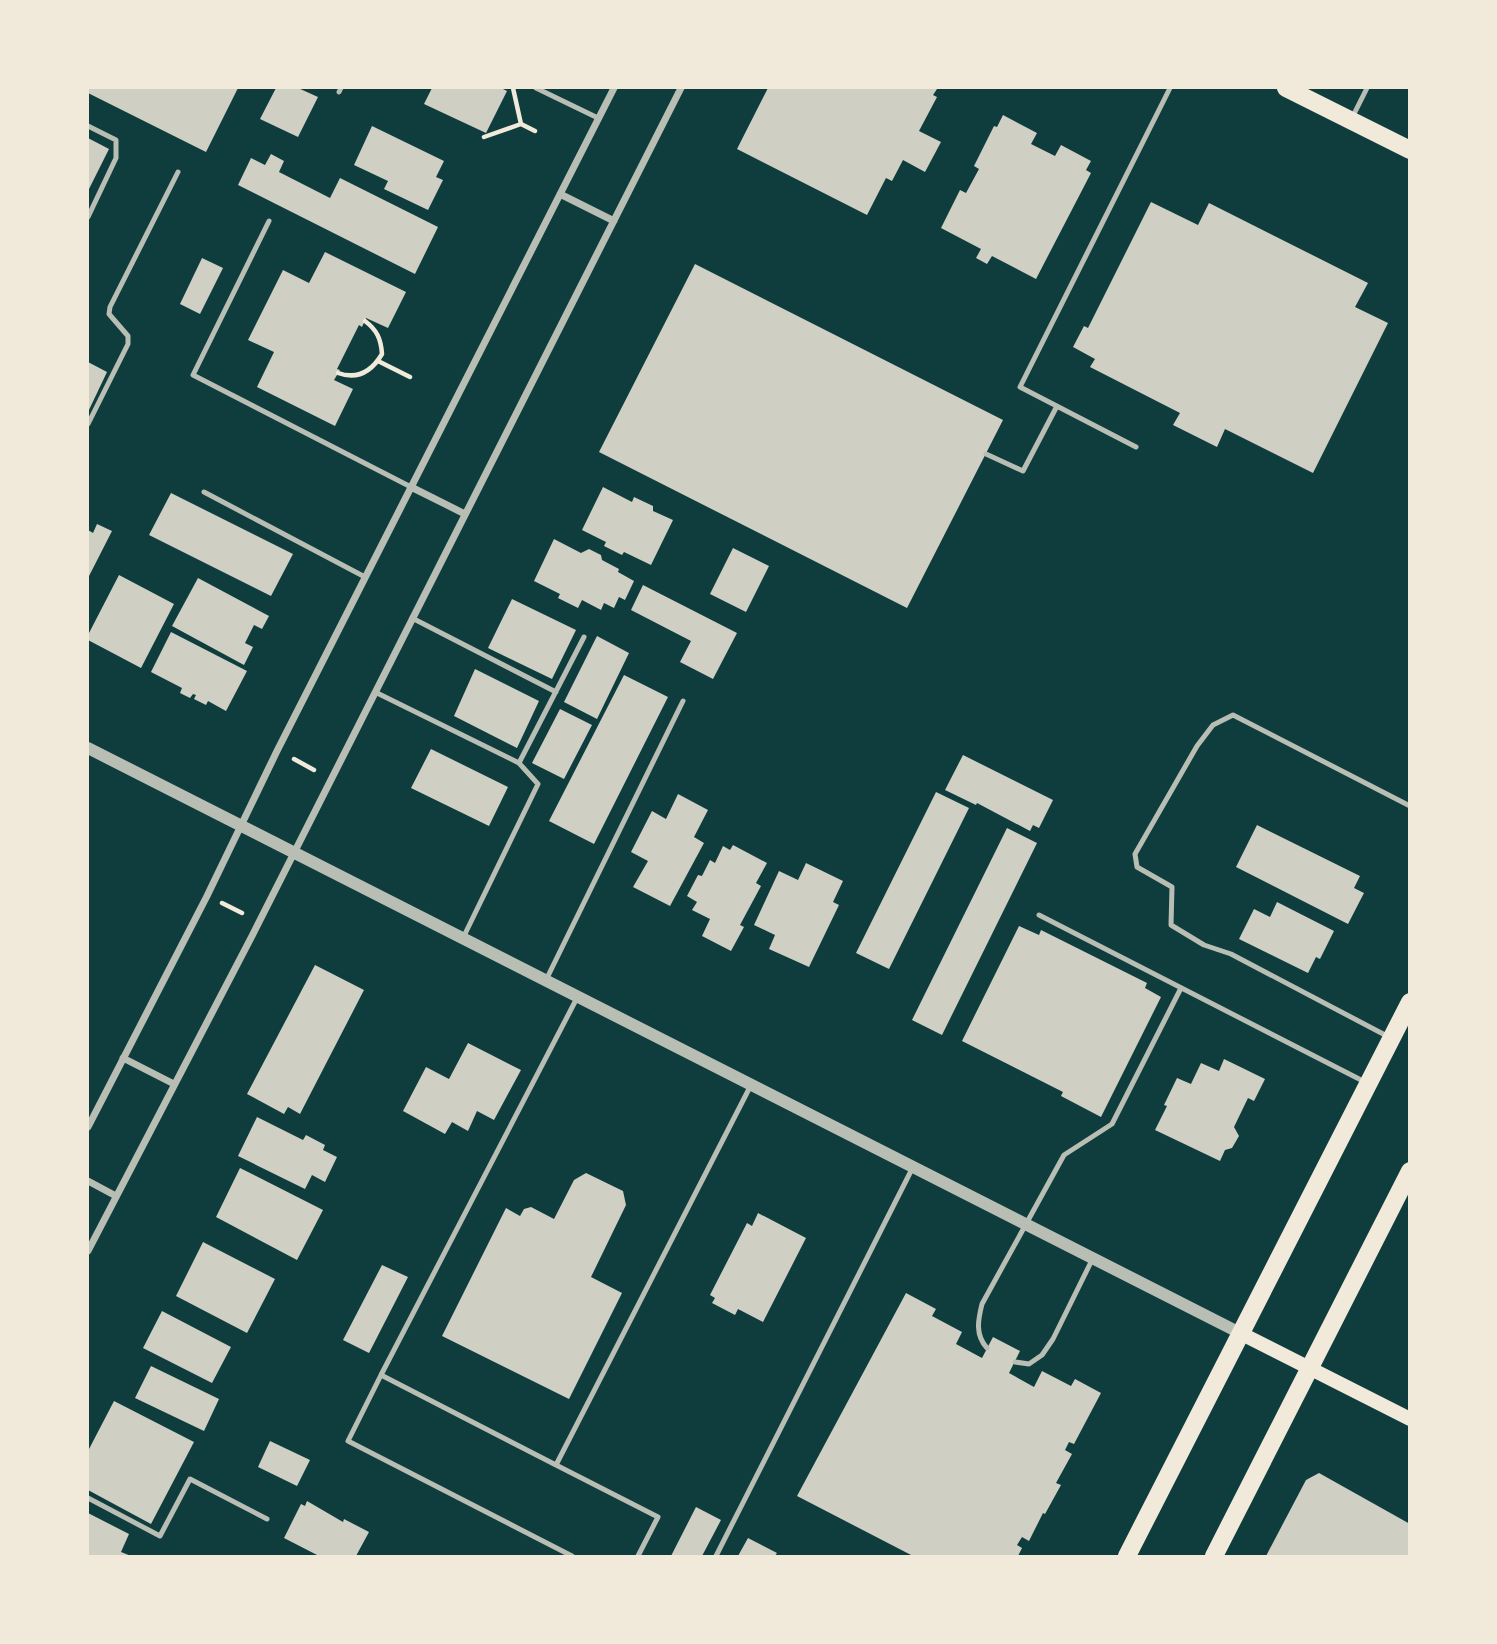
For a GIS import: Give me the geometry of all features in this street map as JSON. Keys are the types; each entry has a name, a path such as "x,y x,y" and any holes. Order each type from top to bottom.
{"main road":[{"path":"1286,88 1409,150"},
{"path":"1127,1556 1409,1002"},
{"path":"1213,1556 1409,1171"},
{"path":"1242,1334 1409,1419"}],"street":[{"path":"88,1127 614,88"},
{"path":"88,1251 294,853 681,88"},
{"path":"560,194 614,221"},
{"path":"411,487 465,514"},
{"path":"88,748 1242,1334"},
{"path":"123,1058 174,1084"},
{"path":"88,1181 116,1196"}],"lane":[{"path":"536,88 598,118"},
{"path":"1136,447 1020,387 1170,88"},
{"path":"1350,120 1367,88"},
{"path":"88,125 116,140 116,158 88,217"},
{"path":"88,425 128,344 128,336 109,314 110,307 178,172"},
{"path":"270,221 193,375 411,487"},
{"path":"986,454 1023,471 1057,405"},
{"path":"204,492 365,577"},
{"path":"412,618 556,692"},
{"path":"519,763 584,637"},
{"path":"375,692 519,763 538,784 463,938"},
{"path":"546,980 683,701"},
{"path":"1391,1038 1231,954 1204,945 1171,925 1172,887 1138,867 1135,854 1197,746 1213,725 1233,715 1409,806"},
{"path":"1039,915 1368,1083"},
{"path":"987,1348 981,1342 977,1324 982,1304 1064,1154 1112,1124 1181,988"},
{"path":"572,1556 348,1441 578,996"},
{"path":"556,1465 752,1084"},
{"path":"716,1556 913,1166"},
{"path":"1015,1362 1028,1364 1042,1355 1053,1339 1093,1258"},
{"path":"381,1375 658,1517 638,1556"},
{"path":"88,1498 160,1536 190,1479 267,1519"}],"path":[{"path":"513,88 521,124"},
{"path":"484,137 521,124 535,131"},
{"path":"338,373 348,377 368,372 382,354 380,340 365,321"},
{"path":"378,361 410,377"},
{"path":"290,757 318,772"},
{"path":"215,900 246,915"}],"building":[{"path":"88,88 238,88 206,152 88,93"},
{"path":"276,88 298,88 318,97 298,137 260,119"},
{"path":"432,88 501,88 507,91 486,133 424,104"},
{"path":"768,88 937,89 933,95 937,97 919,131 941,142 925,172 903,160 892,181 886,178 867,215 737,149"},
{"path":"1003,115 1037,133 1031,144 1055,156 1061,145 1091,161 1086,170 1091,173 1036,279 992,256 987,264 976,258 981,249 941,228 960,190 966,193 979,169 974,166 994,126 997,127"},
{"path":"372,126 444,161 436,177 443,180 428,210 384,189 388,181 354,165"},
{"path":"88,138 109,149 88,191"},
{"path":"271,154 284,161 279,172 330,198 340,178 438,227 415,274 238,185 251,158 265,165"},
{"path":"1151,202 1198,225 1209,203 1368,283 1355,307 1388,323 1313,473 1225,429 1217,447 1173,425 1180,413 1090,367 1095,359 1073,347 1084,326 1088,328"},
{"path":"325,252 406,292 388,328 366,318 362,327 359,325 334,380 353,389 335,426 257,387 274,352 248,340 283,270 309,283"},
{"path":"202,258 223,268 200,314 180,304"},
{"path":"695,264 1003,420 907,608 599,452"},
{"path":"88,362 107,372 88,412"},
{"path":"603,487 632,502 634,497 653,506 653,511 673,520 651,565 604,546 606,542 582,530"},
{"path":"171,493 293,554 271,596 149,535"},
{"path":"97,524 112,531 88,578 88,530 93,533"},
{"path":"554,539 581,553 589,549 601,555 602,560 634,581 625,600 619,597 614,608 604,603 601,610 582,600 578,608 558,598 560,594 534,581"},
{"path":"733,548 769,566 746,612 710,594"},
{"path":"119,575 174,604 141,668 88,640 88,635"},
{"path":"198,578 269,616 262,629 254,625 245,643 253,647 244,665 172,626"},
{"path":"643,585 737,633 713,679 680,662 691,641 631,610"},
{"path":"512,599 576,630 552,679 488,648"},
{"path":"171,632 247,671 226,711 208,701 206,705 194,699 196,695 193,694 190,698 180,693 182,688 151,672"},
{"path":"597,636 629,653 597,719 564,702"},
{"path":"475,669 539,701 517,748 454,716"},
{"path":"624,675 668,697 594,844 549,821"},
{"path":"560,709 592,725 564,779 532,763"},
{"path":"431,749 508,787 489,826 411,788"},
{"path":"963,755 1053,800 1039,828 1033,825 1030,831 977,803 976,805 945,790"},
{"path":"936,792 969,808 889,969 856,953"},
{"path":"678,794 708,810 694,837 704,843 670,906 633,887 648,861 631,852 652,811 666,819"},
{"path":"1257,825 1360,876 1354,888 1364,893 1348,924 1236,867"},
{"path":"1007,828 1037,843 942,1035 912,1020"},
{"path":"733,845 767,863 756,883 761,886 740,925 744,927 731,951 702,936 710,919 692,910 697,902 687,896 710,860 715,863 723,846 730,850"},
{"path":"806,863 843,881 833,902 839,905 809,967 769,949 775,935 754,925 779,871 798,880"},
{"path":"1277,902 1334,931 1320,959 1316,957 1308,973 1239,939 1254,909 1270,917"},
{"path":"1019,926 1039,935 1041,930 1147,983 1145,988 1161,997 1101,1117 1061,1096 1063,1092 962,1041"},
{"path":"315,965 364,990 300,1114 288,1107 284,1114 247,1094"},
{"path":"468,1043 521,1070 494,1120 477,1111 468,1131 452,1122 445,1134 403,1111 426,1067 449,1079"},
{"path":"1224,1059 1265,1079 1254,1101 1248,1098 1234,1127 1239,1136 1232,1148 1225,1150 1220,1161 1155,1130 1177,1078 1191,1084 1201,1063 1219,1071"},
{"path":"257,1117 303,1140 306,1135 325,1145 323,1150 337,1157 325,1182 312,1175 305,1189 238,1156"},
{"path":"240,1168 323,1210 297,1260 216,1217"},
{"path":"586,1173 623,1191 626,1205 591,1277 622,1293 569,1399 442,1336 506,1208 520,1216 524,1209 531,1207 554,1219 574,1180"},
{"path":"758,1213 806,1238 763,1322 738,1309 735,1315 712,1303 715,1298 710,1295 747,1223 752,1226"},
{"path":"203,1242 275,1279 247,1333 176,1296"},
{"path":"382,1265 408,1277 369,1353 343,1340"},
{"path":"906,1293 936,1309 932,1316 962,1332 956,1344 982,1358 993,1337 1020,1351 1009,1373 1034,1387 1042,1371 1071,1386 1075,1379 1101,1393 1074,1444 1069,1442 1065,1450 1072,1454 1056,1483 1061,1485 1029,1541 1022,1537 1017,1545 1022,1548 1018,1556 913,1556 797,1496"},
{"path":"162,1311 231,1347 212,1383 143,1348"},
{"path":"151,1366 219,1399 204,1431 135,1398"},
{"path":"114,1401 194,1442 151,1524 88,1490 88,1451"},
{"path":"270,1441 310,1460 297,1486 258,1467"},
{"path":"1319,1473 1410,1524 1410,1556 1266,1556 1306,1480"},
{"path":"307,1501 343,1522 344,1519 369,1532 356,1556 319,1556 284,1538 301,1504 305,1506"},
{"path":"696,1507 721,1520 702,1556 671,1556"},
{"path":"88,1513 129,1534 121,1552 131,1556 88,1556"},
{"path":"748,1538 777,1553 775,1556 738,1556"}]}
